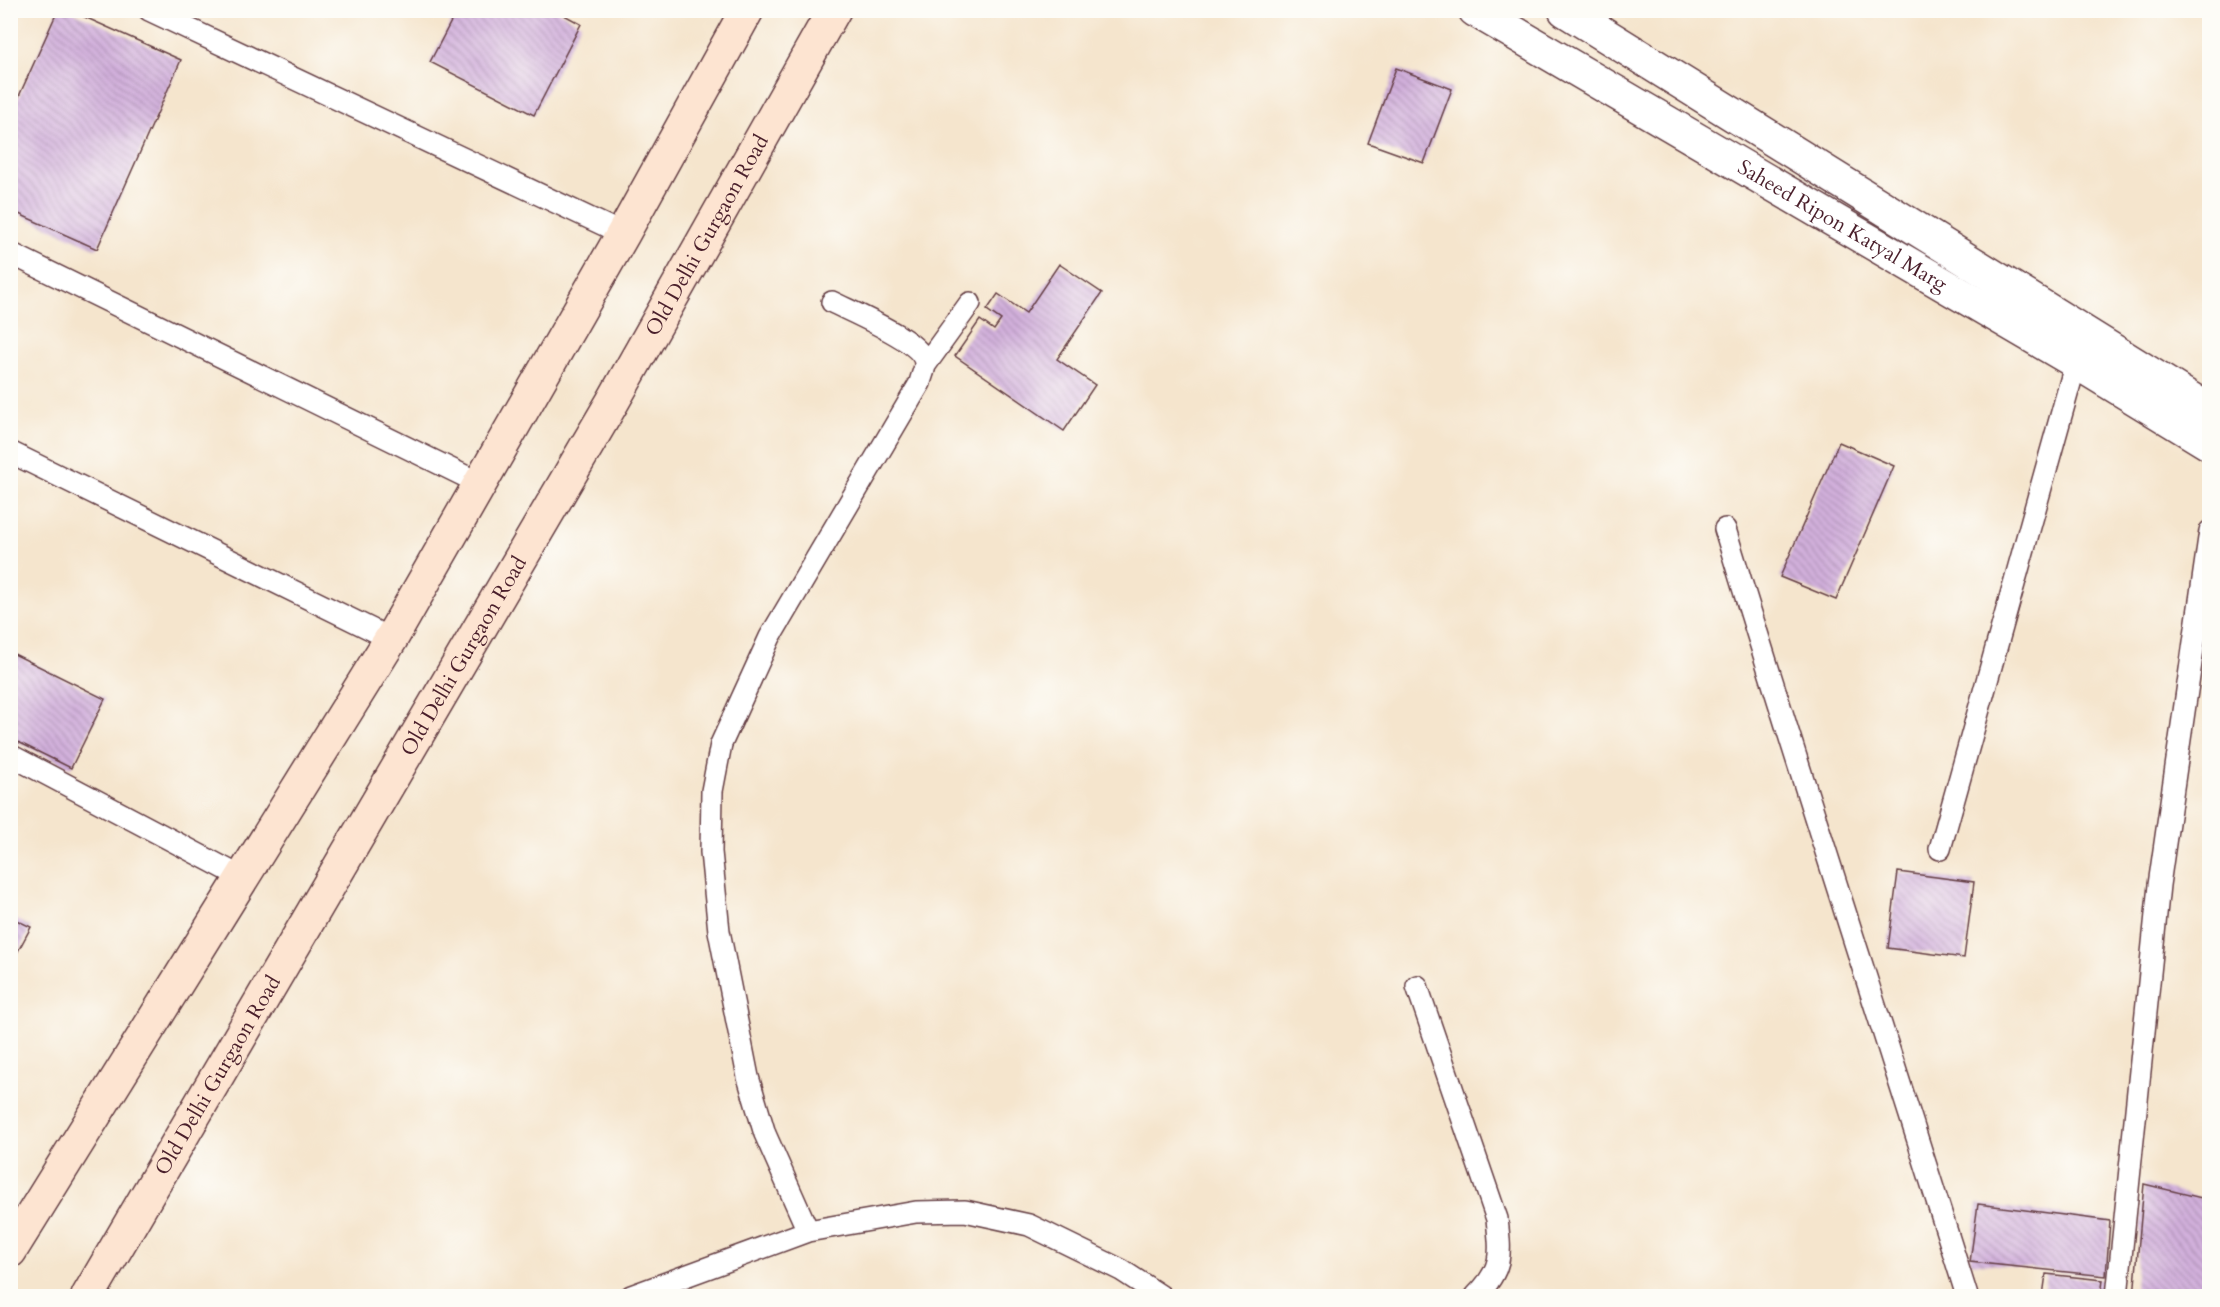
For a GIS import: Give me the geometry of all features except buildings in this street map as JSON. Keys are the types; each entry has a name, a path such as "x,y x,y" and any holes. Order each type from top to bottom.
{"main road":[{"path":"10,1251 391,639 623,234 747,10"},
{"name":"Old Delhi Gurgaon Road","path":"88,1296 607,411 834,10"}],"street":[{"name":"Saheed Ripon Katyal Marg","path":"1475,10 2076,362 2210,444"},
{"name":"Saheed Ripon Katyal Marg","path":"1565,10 2210,411"}],"lane":[{"path":"149,10 623,234"},
{"path":"10,253 481,484"},
{"path":"832,302 908,341 921,352 926,364"},
{"path":"808,1231 765,1134 748,1077 719,931 711,852 712,791 721,744 770,637 920,383 926,364 970,303"},
{"path":"1940,849 2076,362"},
{"path":"10,452 391,639"},
{"path":"1725,528 1785,727 1891,1052 1967,1296"},
{"path":"2116,1296 2159,885 2210,531"},
{"path":"10,756 243,878"},
{"path":"1417,986 1497,1219 1500,1245 1498,1268 1487,1286 1476,1296"},
{"path":"631,1296 808,1231 916,1212 965,1211 1029,1225 1121,1270 1161,1296"}]}
